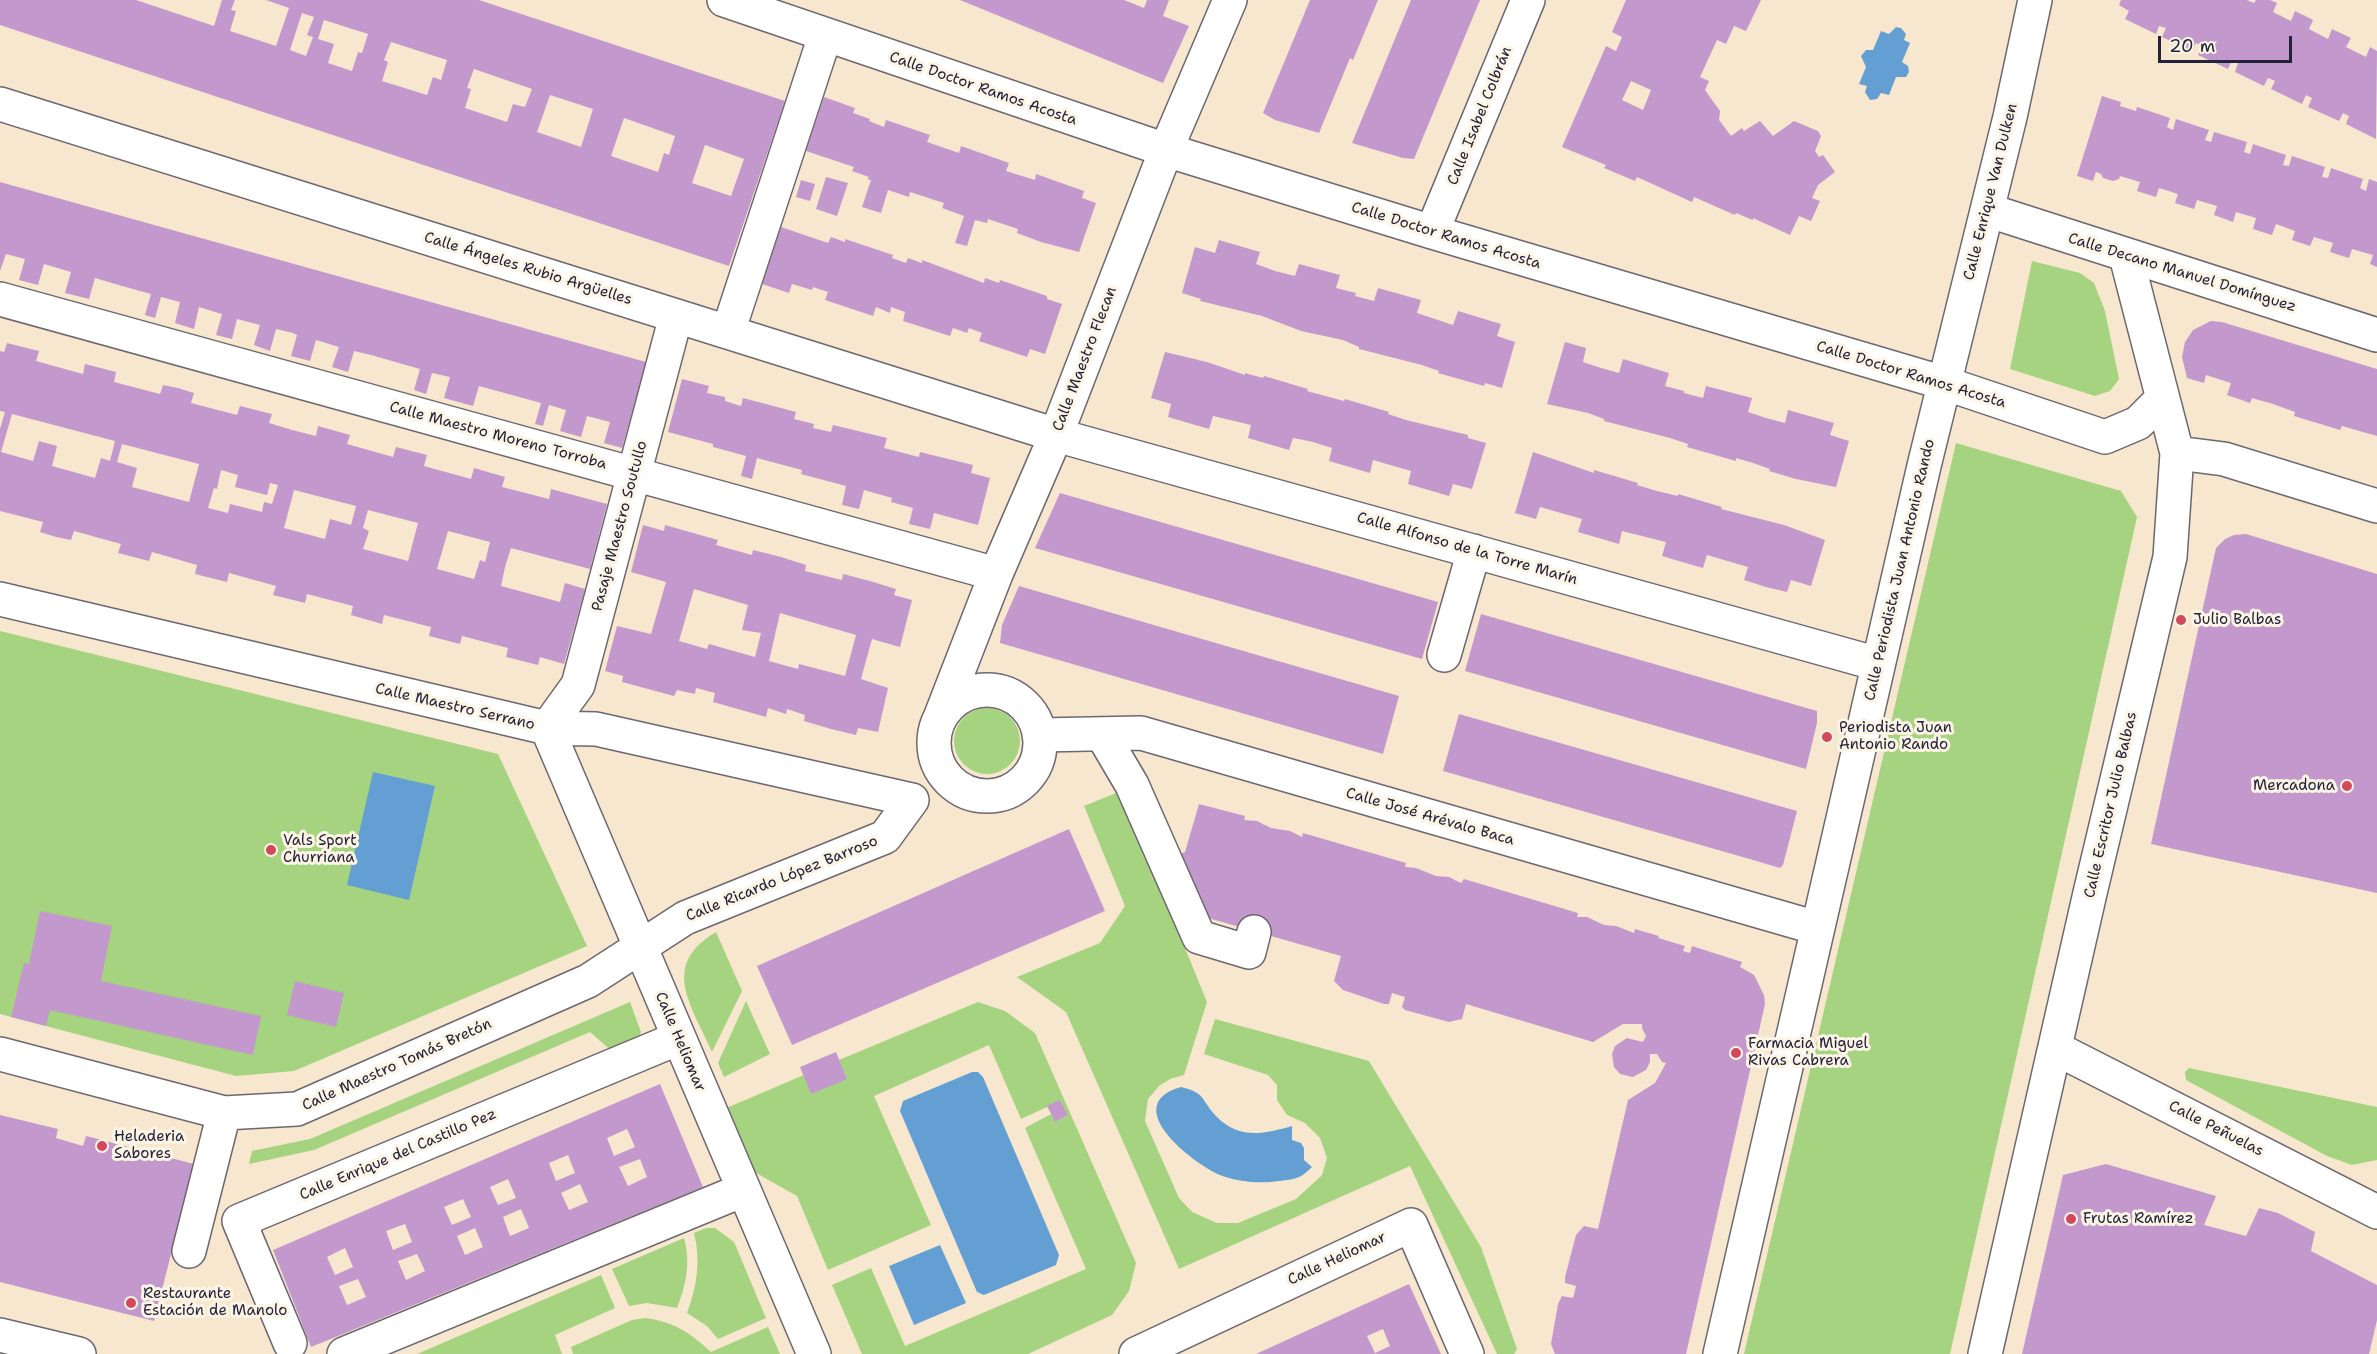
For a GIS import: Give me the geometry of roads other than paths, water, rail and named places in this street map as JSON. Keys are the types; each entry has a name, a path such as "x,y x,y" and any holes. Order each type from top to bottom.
{"street":[{"name":"Calle Doctor Ramos Acosta","path":"724,0 1166,150 1432,232 1944,383 2105,437 2138,423 2162,399"},
{"name":"Calle Maestro Flecan","path":"940,718 996,574 1056,435 1166,150 1230,0"},
{"name":"Calle Isabel Colbrán","path":"1432,232 1528,0"},
{"name":"Calle Enrique Van Dulken","path":"1944,383 1987,210 2035,0"},
{"path":"728,332 825,36"},
{"name":"Calle Ángeles Rubio Argüelles","path":"0,104 1056,435"},
{"name":"Calle Decano Manuel Domínguez","path":"1987,210 2377,335"},
{"name":"Calle Escritor Julio Balbas","path":"1985,1354 2170,557 2177,453 2126,256"},
{"name":"Calle Maestro Moreno Torroba","path":"0,298 996,574"},
{"name":"Pasaje Maestro Soutullo","path":"547,728 578,685 676,316"},
{"name":"Calle Periodista Juan Antonio Rando","path":"1720,1354 1944,383"},
{"name":"Calle Alfonso de la Torre Marín","path":"1056,435 1878,664"},
{"path":"2177,453 2224,459 2377,506"},
{"path":"1444,655 1474,551"},
{"name":"Calle Maestro Serrano","path":"0,599 547,728 596,729 912,800"},
{"path":"981,690 1000,691 1018,699 1032,714 1039,735 1039,752 1033,769 1021,783 1005,792 987,795 969,792 953,783 938,765 934,756 934,734 940,718 950,705 964,695 981,690"},
{"name":"Calle Heliomar","path":"547,728 814,1354"},
{"name":"Calle José Arévalo Baca","path":"1039,735 1141,733 1817,928"},
{"path":"1102,734 1132,785 1199,937 1249,952 1254,932"},
{"path":"912,800 953,783"},
{"name":"Calle Ricardo López Barroso","path":"640,947 685,918 885,837 912,800"},
{"name":"Calle Maestro Tomás Bretón","path":"0,1054 224,1113 297,1109 588,981 640,947"},
{"name":"Calle Enrique del Castillo Pez","path":"290,1343 239,1221 679,1038"},
{"name":"Calle Peñuelas","path":"2055,1048 2377,1212"},
{"path":"189,1251 224,1113"},
{"path":"344,1354 743,1190"},
{"name":"Calle Heliomar","path":"1136,1354 1412,1225 1467,1354"},
{"path":"0,1335 79,1354"}],"water":[{"path":"1896,27 1901,28 1906,34 1904,40 1910,43 1902,62 1908,66 1909,72 1906,77 1896,77 1889,95 1881,93 1877,99 1870,100 1865,92 1867,86 1859,84 1866,67 1861,56 1866,50 1873,50 1881,31 1889,34"},
{"path":"373,772 435,786 409,900 347,885"},
{"path":"972,1072 978,1072 983,1077 1059,1255 1056,1265 984,1295 977,1292 900,1111 903,1101"},
{"path":"1181,1087 1199,1095 1216,1116 1234,1129 1262,1133 1292,1126 1292,1140 1301,1143 1304,1148 1304,1160 1312,1167 1297,1178 1264,1182 1234,1179 1208,1169 1179,1147 1158,1120 1157,1107 1163,1095"},
{"path":"940,1245 966,1303 914,1325 889,1266"}],"place":[{"name":"Julio Balbas","path":"2181,620"},
{"name":"Periodista Juan Antonio Rando","path":"1827,737"},
{"name":"Mercadona","path":"2347,786"},
{"name":"Vals Sport Churriana","path":"271,850"},
{"name":"Farmacia Miguel Rivas Cabrera","path":"1736,1053"},
{"name":"Heladeria Sabores","path":"102,1146"},
{"name":"Frutas Ramírez","path":"2071,1219"},
{"name":"Restaurante Estación de Manolo","path":"131,1303"}]}
